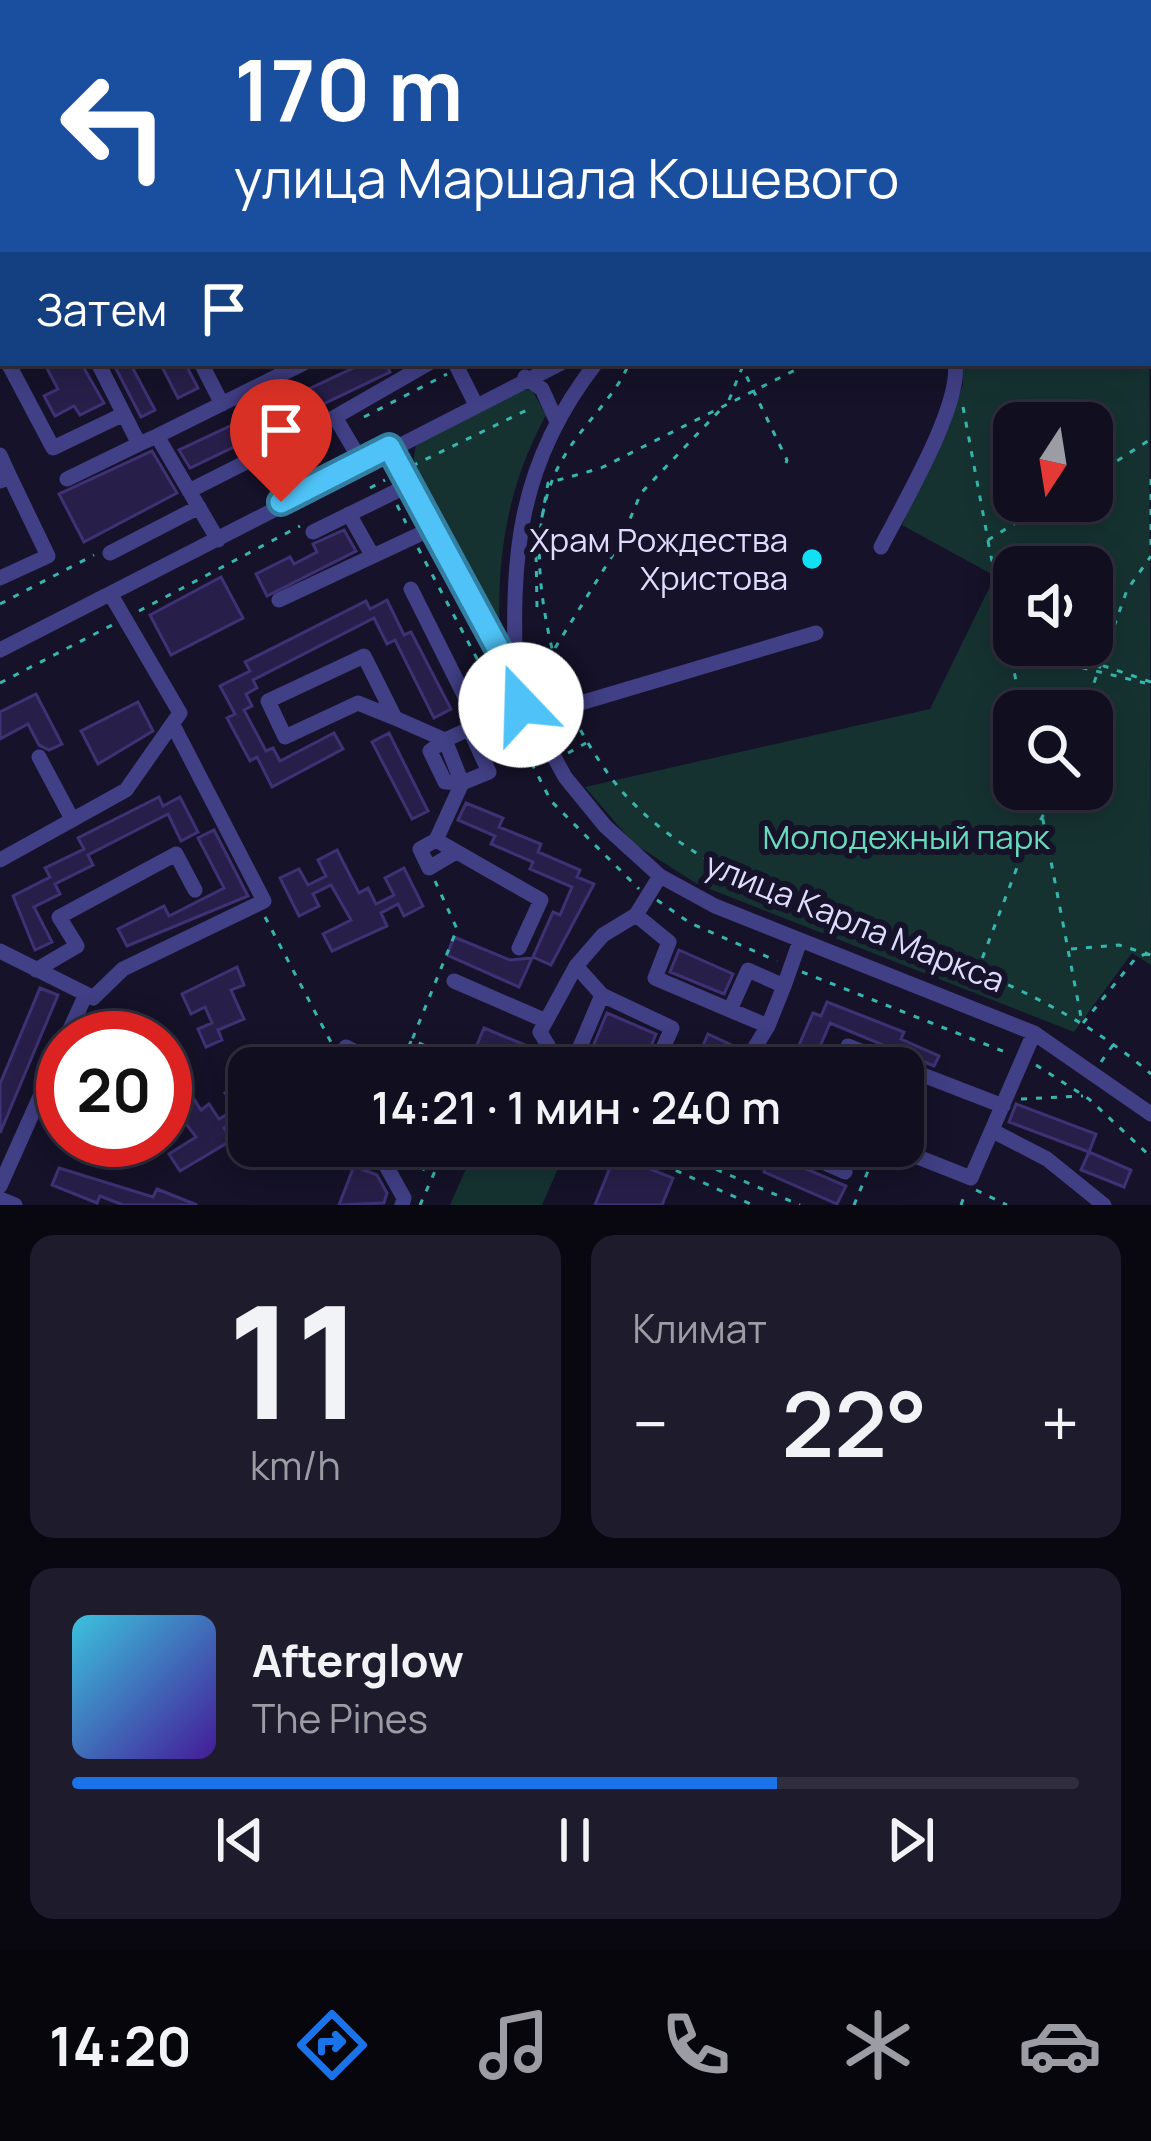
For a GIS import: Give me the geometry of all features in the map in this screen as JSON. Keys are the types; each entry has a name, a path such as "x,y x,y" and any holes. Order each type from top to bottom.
{"street":[{"path":"10,366 53,448 124,414"},
{"path":"100,366 139,444"},
{"path":"203,366 222,404"},
{"path":"67,479 298,366"},
{"path":"189,491 424,366"},
{"path":"456,366 475,403"},
{"path":"0,648 111,595 547,366"},
{"path":"0,648 555,366"},
{"path":"516,684 512,586 520,518 557,422 594,366"},
{"path":"881,547 934,439 957,377 955,366"},
{"path":"527,379 542,388 557,422"},
{"path":"335,417 361,461"},
{"path":"157,436 217,538"},
{"name":"улица Карла Маркса","path":"388,449 399,481 432,529 567,774 608,824 664,874 780,928 1036,1028 1151,1111"},
{"path":"0,455 5,479 48,556 0,578"},
{"path":"310,527 350,514 399,481"},
{"path":"110,553 199,507"},
{"path":"350,514 370,553"},
{"path":"279,600 370,553 415,540 432,529"},
{"path":"411,589 489,772 462,783 436,840 420,849 429,868 456,852"},
{"path":"0,860 126,790 180,712 111,595"},
{"path":"816,633 567,707 538,724 565,777 605,826 660,876 800,941 1034,1033 1151,1111"},
{"path":"395,718 364,656 268,701 285,737 358,704 395,718 423,730 462,783"},
{"path":"438,745 526,702"},
{"path":"0,951 93,998 123,969 264,901 173,725"},
{"path":"39,757 72,819"},
{"path":"436,840 541,900 519,948"},
{"path":"36,970 77,946 59,917 176,854 195,890"},
{"path":"549,1047 540,1031 576,966 603,935 636,915 660,876"},
{"path":"636,915 669,942 655,978 769,1026"},
{"path":"756,1047 769,1026 800,941"},
{"path":"576,966 602,995 672,1028 663,1047"},
{"path":"730,1010 748,970 784,986"},
{"path":"454,981 546,1021"},
{"path":"78,1011 86,994"},
{"path":"580,1047 602,995"},
{"path":"924,1164 969,1182 1034,1033"},
{"path":"924,1073 1007,1102"},
{"path":"0,1186 36,1104"},
{"path":"993,1131 1047,1159 1104,1205"},
{"path":"387,1167 404,1198 401,1205"},
{"path":"834,1167 845,1172"},
{"path":"0,1199 15,1205"}],"path":[{"path":"537,608 538,526 551,482 561,460 627,366"},
{"path":"553,652 619,545 641,493 729,402 741,366"},
{"path":"743,366 785,466"},
{"path":"551,482 602,468 803,366"},
{"path":"962,400 993,565"},
{"path":"366,490 399,481 537,405"},
{"path":"1113,463 1151,439"},
{"path":"298,451 316,484"},
{"path":"1151,479 1151,548"},
{"path":"399,481 415,540 551,801 623,878 691,923 1022,1059 1085,1096 1151,1157"},
{"path":"551,482 539,558 553,652 567,707 610,778 674,839 787,897 977,973 1083,1024 1151,1074"},
{"path":"988,540 1017,522"},
{"path":"0,683 310,527"},
{"path":"1092,690 1127,590 1151,556"},
{"path":"1090,666 1151,683"},
{"path":"1041,810 1083,1024"},
{"path":"977,973 994,917 1048,810"},
{"path":"409,1047 457,928 429,868"},
{"path":"258,904 332,1046 346,1047"},
{"path":"1071,949 1119,945 1150,953"},
{"path":"1083,1024 1135,959 1150,953"},
{"path":"412,1040 429,1047"},
{"path":"1007,1102 1085,1096"},
{"path":"419,1167 434,1174"},
{"path":"420,1205 437,1167"},
{"path":"668,1167 753,1205"},
{"path":"710,1167 800,1205"},
{"path":"854,1205 870,1167"},
{"path":"961,1205 969,1182 1007,1205"}],"green space":[{"name":"Молодежный парк","path":"961,366 1149,366 1151,965 1132,953 1074,1032 697,884 633,843 585,787 930,709 993,580 993,666 1113,666 1113,546 993,546 993,575 902,525 963,385"},
{"path":"518,390 532,390 546,415 522,469 507,524 500,580 500,640 412,470 416,444"},
{"path":"467,1167 559,1167 542,1205 450,1205"}],"building":[{"path":"46,366 83,366 104,403 80,415 74,406 55,416 44,396 58,389"},
{"path":"115,366 132,366 155,410 141,417"},
{"path":"162,366 187,366 198,388 178,398"},
{"path":"358,366 387,366 390,372 190,468 179,450"},
{"path":"152,451 177,493 84,542 59,494"},
{"path":"344,530 356,551 267,596 256,574 290,557 294,564 317,552 313,544"},
{"path":"221,577 243,618 171,655 150,615"},
{"path":"387,600 404,635 411,632 451,709 434,718 395,640 387,644 374,618 253,680 257,688 246,694 252,706 244,710 266,751 273,748 280,761 334,733 343,749 272,787 257,757 250,761 227,718 235,714 220,686 250,671 245,662 366,601 370,609"},
{"path":"36,694 62,744 49,750 39,745 28,724 0,739 0,712"},
{"path":"138,702 153,731 98,764 81,731"},
{"path":"389,733 428,811 412,819 372,742"},
{"path":"159,797 163,806 180,797 198,832 181,841 168,814 88,855 93,865 55,884 60,894 34,907 52,942 35,950 13,896 50,877 45,868 84,849 78,838"},
{"path":"466,803 503,818 499,827 541,844 538,852 580,870 577,877 594,884 551,965 533,957 553,912 560,915 572,887 530,869 533,862 491,844 495,836 458,820"},
{"path":"214,830 248,896 127,946 118,929 164,906 169,916 224,888 198,838"},
{"path":"337,850 359,893 368,888 376,904 394,895 385,878 404,868 423,906 404,916 398,904 381,913 387,926 332,951 323,934 351,920 331,885 313,894 319,906 299,916 280,878 299,869 308,885 326,876 318,860"},
{"path":"454,937 510,960 532,958 519,987 447,955"},
{"path":"679,950 733,974 724,994 670,972"},
{"path":"237,967 244,985 231,990 244,1019 218,1030 222,1040 206,1047 198,1029 212,1023 205,1007 192,1014 182,994"},
{"path":"40,988 58,995 51,1011 36,1011 36,1047 0,1133 0,1084"},
{"path":"827,1002 904,1032 901,1039 919,1047 888,1047 830,1023 820,1047 798,1047 813,1013 821,1016"},
{"path":"607,1013 656,1034 651,1047 593,1047"},
{"path":"484,1028 530,1047 476,1047"},
{"path":"708,1034 736,1047 702,1047"},
{"path":"924,1049 939,1056 934,1066 924,1062"},
{"path":"192,1096 201,1110 209,1104 219,1119 228,1114 224,1128 228,1142 192,1164 196,1137"},
{"path":"1016,1104 1096,1134 1089,1152 1009,1122"},
{"path":"1089,1152 1131,1170 1124,1187 1081,1170"},
{"path":"354,1167 377,1175 387,1193 384,1203 339,1205"},
{"path":"610,1167 645,1167 673,1178 662,1205 595,1205"},
{"path":"766,1167 802,1167 846,1186 837,1204 764,1172"},
{"path":"59,1168 153,1197 157,1189 197,1205 123,1205 100,1196 97,1203 52,1185"}],"place":[{"name":"Храм Рождества Христова","path":"812,559"}],"route":[{"path":"281,502 389,447 527,702 521,705"}]}
